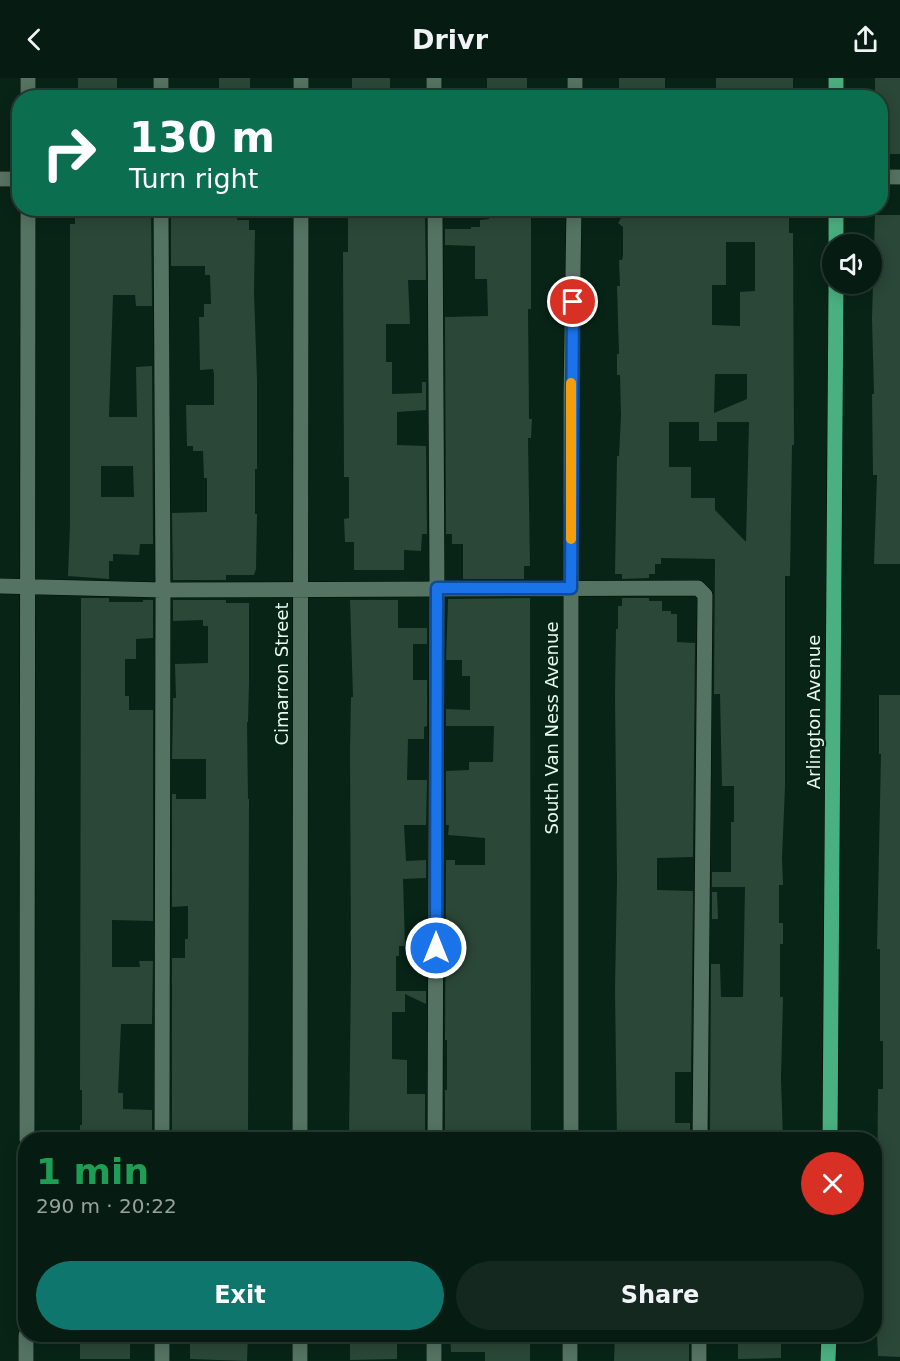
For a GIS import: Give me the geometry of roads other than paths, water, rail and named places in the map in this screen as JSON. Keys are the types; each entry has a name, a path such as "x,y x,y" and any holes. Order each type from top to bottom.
{"main road":[{"path":"836,216 836,234"},
{"name":"Arlington Avenue","path":"830,1132 836,294"},
{"path":"828,1342 828,1361"}],"street":[{"path":"27,1132 28,216"},
{"path":"161,216 162,1132"},
{"name":"Cimarron Street","path":"300,1132 301,216"},
{"path":"435,216 437,588 435,1132"},
{"name":"South Van Ness Avenue","path":"571,1132 571,396 574,216"},
{"path":"0,586 163,590 698,588 705,595 700,1132"},
{"path":"26,1361 27,1342"},
{"path":"162,1342 162,1361"},
{"path":"300,1342 300,1361"},
{"path":"434,1342 434,1361"},
{"path":"570,1342 570,1361"},
{"path":"699,1342 699,1361"}]}
